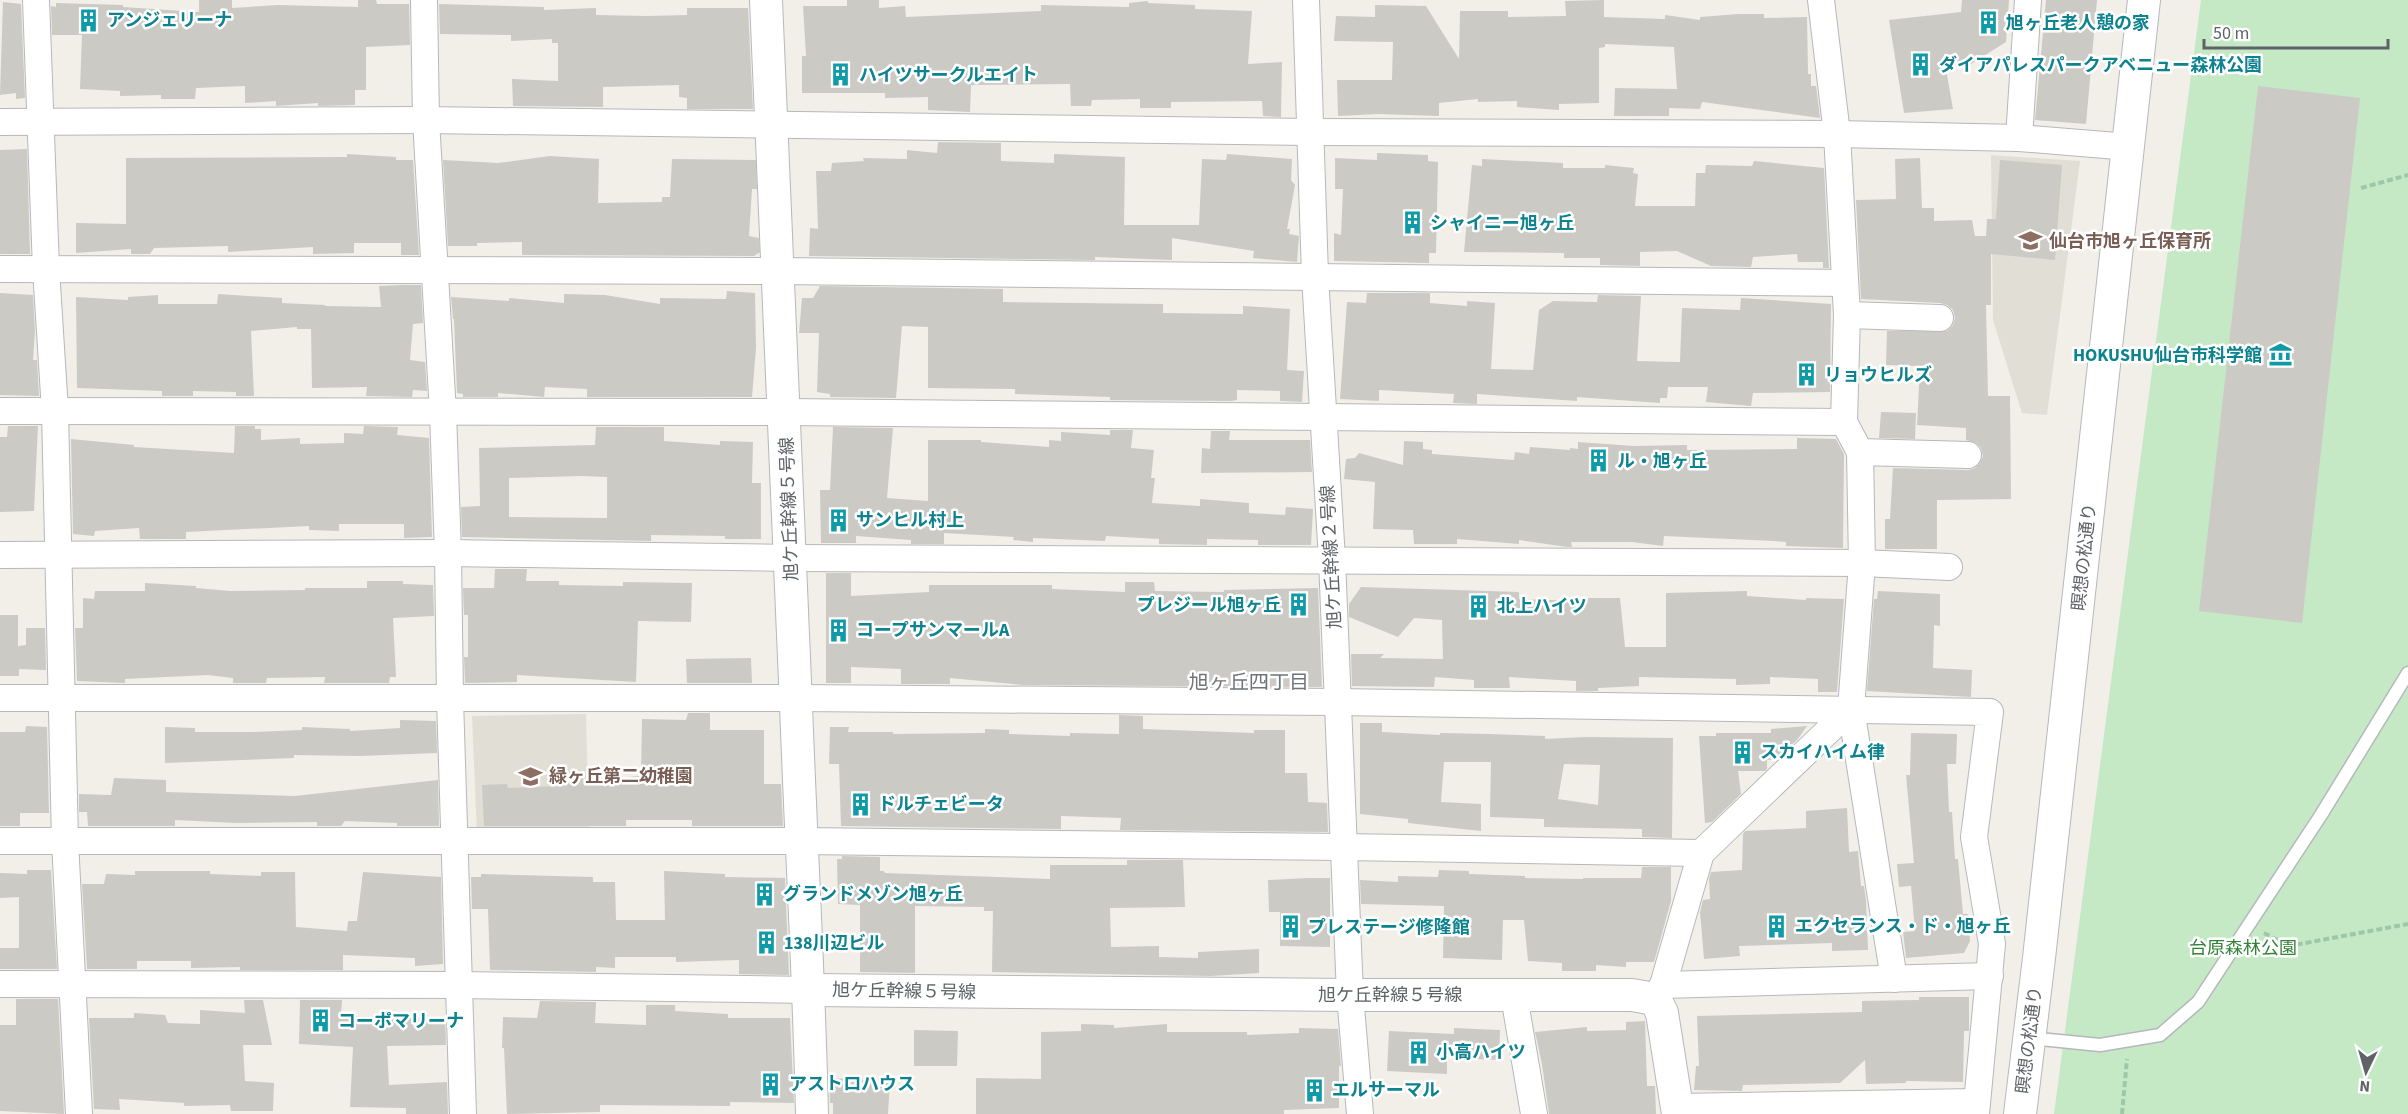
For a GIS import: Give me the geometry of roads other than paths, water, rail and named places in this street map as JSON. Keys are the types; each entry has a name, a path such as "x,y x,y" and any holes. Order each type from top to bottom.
{"street":[{"path":"36,0 46,269 55,411 65,842 79,1114"},
{"path":"424,0 426,120 443,413 464,1114"},
{"name":"旭ケ丘幹線５号線","path":"766,0 780,271 801,841 810,990 1514,996 1632,995 1659,992"},
{"name":"旭ケ丘幹線２号線","path":"1306,0 1315,276 1332,560 1350,995 1360,1114"},
{"path":"1821,0 1837,134 1847,315 1844,422 1860,452 1862,563 1851,709 1894,978"},
{"path":"2019,138 2028,0"},
{"name":"瞑想の松通り","path":"2020,1114 2144,0"},
{"path":"0,122 426,120 1310,132 1837,134 2019,138 2128,147"},
{"path":"0,269 780,271 1845,283"},
{"path":"1847,315 1940,318"},
{"path":"0,411 785,412 1844,422"},
{"path":"1860,452 1968,454"},
{"path":"0,555 448,553 791,558 1862,563 1949,567"},
{"path":"0,698 796,698 1338,702 1851,709 1990,712 1974,837 1992,944 1976,1108 1677,1111 1659,992 1701,853 1851,709"},
{"path":"0,841 801,841 1701,853"},
{"path":"1659,992 1894,978 1990,976"},
{"path":"0,984 459,985 810,990 812,1114"},
{"path":"1514,996 1534,1114"}],"lane":[{"path":"2030,1038 2100,1045 2160,1035 2198,1002 2321,815 2408,673"}],"place":[{"name":"アンジェリーナ","path":"89,20"},
{"name":"旭ヶ丘老人憩の家","path":"1988,23"},
{"name":"ダイアパレスパークアベニュー森林公園","path":"1921,65"},
{"name":"ハイツサークルエイト","path":"841,75"},
{"name":"シャイニー旭ヶ丘","path":"1412,223"},
{"name":"仙台市旭ヶ丘保育所","path":"2031,241"},
{"name":"HOKUSHU仙台市科学館","path":"2280,355"},
{"name":"リョウヒルズ","path":"1806,375"},
{"name":"ル・旭ヶ丘","path":"1599,461"},
{"name":"サンヒル村上","path":"838,520"},
{"name":"プレジール旭ヶ丘","path":"1299,605"},
{"name":"北上ハイツ","path":"1479,606"},
{"name":"コープサンマールA","path":"838,630"},
{"name":"スカイハイム律","path":"1742,752"},
{"name":"緑ヶ丘第二幼稚園","path":"531,776"},
{"name":"ドルチェビータ","path":"860,804"},
{"name":"グランドメゾン旭ヶ丘","path":"765,894"},
{"name":"エクセランス・ド・旭ヶ丘","path":"1777,926"},
{"name":"プレステージ修隆館","path":"1290,927"},
{"name":"138川辺ビル","path":"766,943"},
{"name":"コーポマリーナ","path":"320,1021"},
{"name":"小高ハイツ","path":"1418,1052"},
{"name":"アストロハウス","path":"771,1084"},
{"name":"エルサーマル","path":"1314,1090"}],"district":[{"name":"旭ヶ丘四丁目","path":"1249,682"}],"park label":[{"name":"台原森林公園","path":"2243,948"}]}
